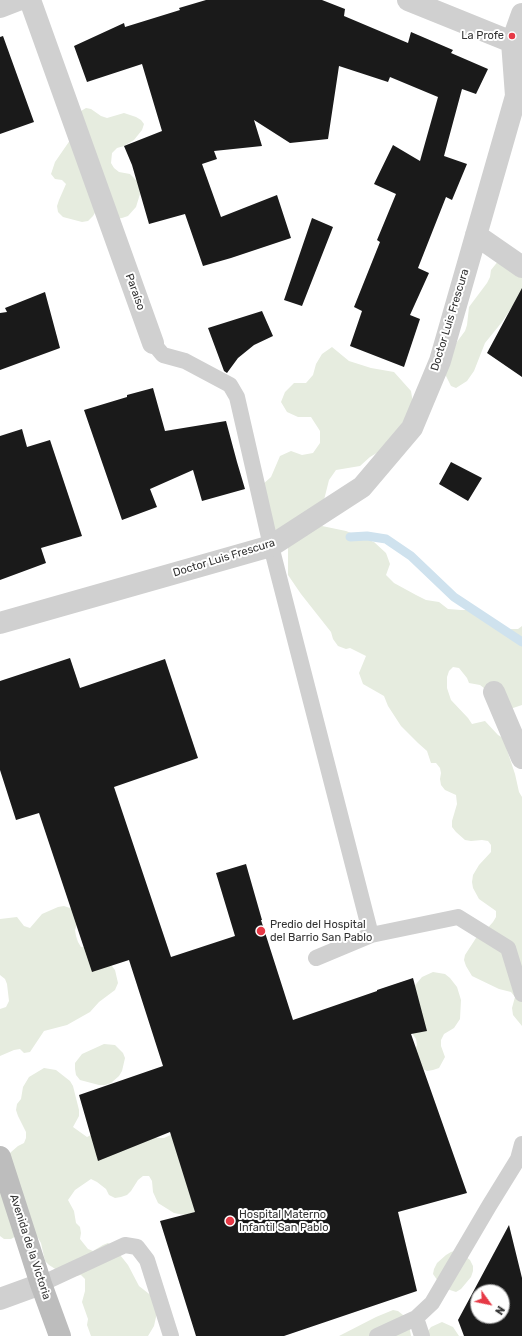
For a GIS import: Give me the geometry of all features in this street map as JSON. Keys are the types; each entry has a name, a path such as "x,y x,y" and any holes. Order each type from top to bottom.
{"main road":[{"name":"Avenida de la Victoria","path":"0,1157 60,1336"}],"street":[{"path":"0,6 18,0"},
{"name":"Paraíso","path":"30,0 153,343"},
{"path":"408,0 517,44"},
{"name":"Doctor Luis Frescura","path":"0,623 271,546 362,488 412,428 440,361 516,96 517,44 522,14"},
{"path":"476,235 522,267"},
{"path":"494,692 522,758"},
{"path":"0,1299 42,1284"}],"lane":[{"name":"Paraíso","path":"153,343 163,355 185,361 230,385 237,397 271,546 371,935"},
{"path":"316,958 371,935 458,917 508,948 522,994"},
{"path":"377,1336 416,1318 432,1303 488,1206 518,1159 522,1144"},
{"path":"42,1284 125,1245 137,1247 147,1260 171,1336"},
{"path":"416,1318 422,1336"}],"shaded area":[{"path":"86,108 91,109 107,118 124,113 136,117 144,124 142,130 134,140 117,148 112,153 111,163 114,168 119,172 130,174 139,183 140,194 136,207 128,216 116,219 96,211 88,221 82,222 63,217 58,212 57,206 66,184 62,180 55,179 51,174 55,162 75,133 81,111"},
{"path":"522,259 522,304 512,307 485,343 474,371 467,381 456,388 451,386 445,374 451,350 465,331 469,307 487,283 491,270 499,260"},
{"path":"332,347 349,361 371,368 394,372 411,391 413,403 399,440 370,457 360,466 336,470 329,480 323,504 272,536 262,485 271,477 280,456 291,451 302,455 313,453 320,443 320,431 311,417 298,417 287,412 281,402 285,392 294,383 306,383 313,375 316,364 322,354"},
{"path":"322,526 346,531 374,542 386,553 390,564 386,575 394,583 426,600 439,602 448,609 474,610 493,626 506,629 518,629 522,626 522,705 502,710 489,692 480,685 469,683 459,668 453,667 449,671 447,677 447,688 451,700 472,724 485,721 498,735 503,738 515,774 519,792 522,797 522,1026 513,1015 512,1008 515,997 511,992 499,989 472,976 464,960 465,955 476,938 485,931 496,917 496,911 479,899 473,888 472,882 473,875 479,865 491,852 491,845 488,841 465,840 452,827 452,821 457,804 456,795 445,790 441,785 440,768 436,763 431,763 427,751 401,726 388,706 384,696 363,684 359,673 366,656 350,648 346,649 338,646 333,639 331,632 288,575 288,542 316,527"},
{"path":"64,906 75,912 77,924 75,930 76,936 81,947 88,947 111,965 115,970 118,983 115,990 99,1002 90,1012 67,1025 44,1031 30,1052 24,1053 20,1049 0,1056 0,1009 6,1007 9,1001 7,984 5,979 0,975 0,919 17,917 24,926 30,928 42,914"},
{"path":"433,972 445,974 457,987 461,1000 460,1019 454,1028 444,1034 441,1040 441,1046 445,1057 439,1068 427,1071 421,1068 415,1051 417,1045 416,1039 410,1030 411,990 422,977"},
{"path":"104,1044 115,1045 123,1053 125,1058 122,1071 119,1076 111,1083 105,1085 80,1080 76,1075 75,1063 82,1054"},
{"path":"44,1068 56,1070 70,1081 73,1086 79,1110 79,1116 73,1127 87,1137 93,1134 152,1136 164,1138 175,1133 202,1202 195,1212 186,1215 174,1213 158,1203 153,1192 152,1181 149,1176 143,1176 138,1180 127,1195 115,1198 109,1195 106,1189 91,1179 75,1190 68,1200 74,1211 76,1223 80,1227 80,1239 88,1249 93,1251 108,1243 113,1246 128,1265 139,1286 153,1297 158,1308 154,1326 148,1336 91,1336 87,1325 88,1319 82,1302 85,1291 85,1279 81,1275 75,1276 60,1272 49,1265 45,1261 41,1243 38,1238 27,1230 11,1239 4,1239 0,1236 0,1180 4,1158 24,1143 26,1138 26,1132 16,1110 17,1104 21,1099 23,1087 29,1077"},
{"path":"457,1250 470,1260 473,1266 473,1271 471,1277 461,1289 456,1292 444,1288 433,1274 437,1263 446,1255"},
{"path":"393,1310 398,1311 408,1319 411,1336 339,1336 376,1317"},
{"path":"442,1322 453,1327 459,1336 424,1336 431,1327"}],"building":[{"path":"206,0 322,0 345,9 344,16 408,43 411,32 453,50 451,53 488,69 476,94 462,89 444,156 467,164 452,200 446,197 418,268 429,273 410,315 420,319 404,367 350,346 362,311 354,307 380,242 377,240 396,194 374,184 393,145 420,161 438,97 390,77 388,82 339,66 328,139 290,143 254,120 262,146 214,151 217,159 202,164 221,217 277,195 291,238 203,266 185,214 149,224 132,165 124,146 162,131 142,64 87,82 74,46 124,23 125,27 180,10 179,8"},
{"path":"3,36 34,122 0,134 0,37"},
{"path":"312,218 333,227 302,306 284,300"},
{"path":"522,288 522,377 487,353"},
{"path":"45,292 60,348 0,370 0,313 7,312 5,308"},
{"path":"262,311 273,336 254,345 238,358 227,373 224,371 208,328"},
{"path":"153,388 165,431 226,421 245,489 202,501 193,470 150,489 157,507 122,520 84,410 127,397 127,395"},
{"path":"22,429 27,447 50,440 82,536 41,548 46,563 0,580 0,436"},
{"path":"451,462 482,478 468,501 439,484"},
{"path":"70,658 80,688 165,659 198,758 114,787 171,957 235,936 216,873 246,864 261,920 293,1020 413,978 427,1031 411,1034 467,1193 398,1212 417,1291 284,1336 196,1336 160,1221 195,1212 170,1132 98,1161 79,1095 163,1066 129,960 92,972 39,813 16,820 0,770 0,681"},
{"path":"509,1225 522,1278 522,1336 464,1336 458,1320 470,1298 470,1324 510,1324 510,1284 477,1284"}],"waterway":[{"path":"350,537 367,536 386,539 411,556 454,597 522,642"}],"place":[{"name":"La Profe","path":"512,36"},
{"name":"Predio del Hospital del Barrio San Pablo","path":"261,931"},
{"name":"Hospital Materno Infantil San Pablo","path":"230,1221"}]}
